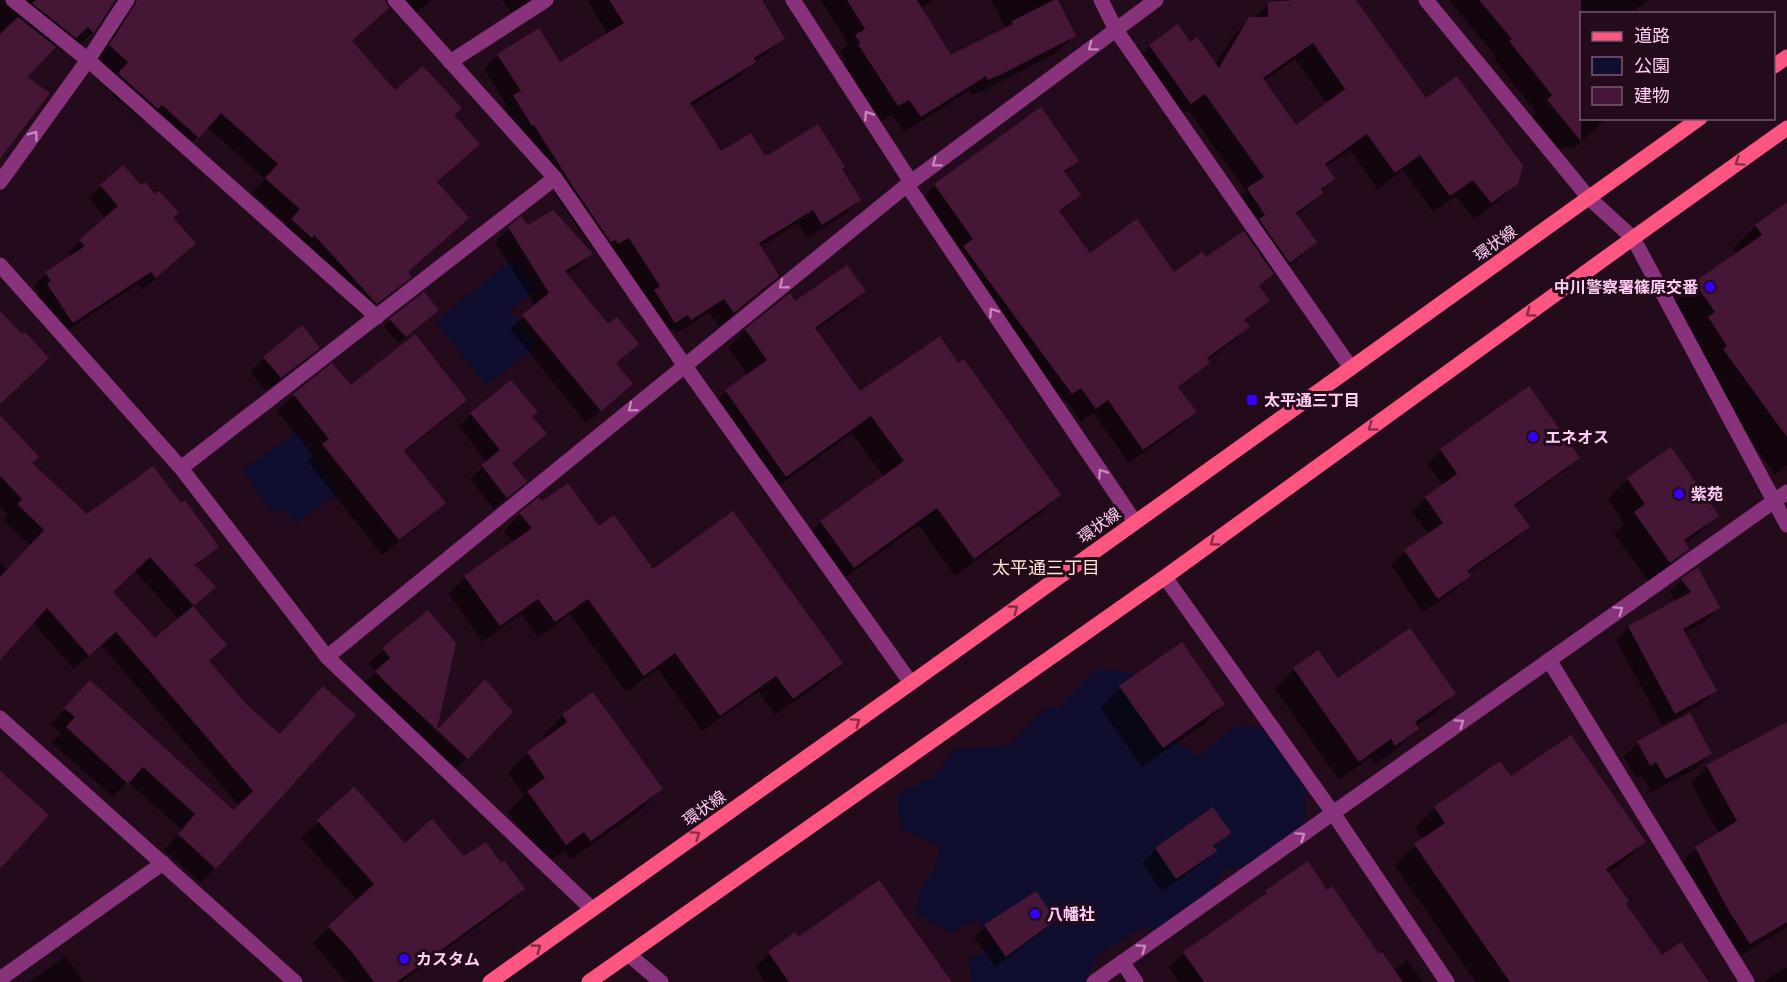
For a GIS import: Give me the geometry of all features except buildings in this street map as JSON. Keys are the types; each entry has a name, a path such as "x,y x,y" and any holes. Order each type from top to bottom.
{"main road":[{"name":"環状線","path":"490,982 1697,120"},
{"path":"589,982 1165,577 1787,128"}],"street":[{"path":"13,0 88,60 377,317"},
{"path":"0,182 88,60 127,0"},
{"path":"395,0 555,178 684,366 910,683"},
{"path":"450,62 546,0"},
{"path":"793,0 909,183 1135,522"},
{"path":"1101,0 1116,30 1351,368"},
{"path":"327,657 909,183 1156,0"},
{"path":"1426,0 1589,198 1633,238 1781,496 1787,525"},
{"path":"180,468 555,178"},
{"path":"0,265 180,468 327,657 592,909"},
{"path":"1094,982 1781,496"},
{"path":"1165,577 1333,813 1447,982"},
{"path":"1549,660 1747,982"},
{"path":"0,718 295,982"},
{"path":"0,979 163,863"},
{"path":"628,954 661,982"},
{"path":"1122,962 1136,982"}],"green space":[{"path":"513,259 537,289 509,311 537,345 487,386 435,322"},
{"path":"297,432 338,493 296,524 284,509 272,514 243,470"},
{"path":"1095,670 1130,672 1151,708 1148,737 1178,743 1200,756 1235,726 1259,727 1305,772 1307,805 1303,824 1292,844 1264,871 1241,866 1222,872 1200,912 1166,937 1145,926 1098,956 1085,982 972,982 968,961 997,944 976,920 951,933 916,914 920,889 934,871 940,846 901,829 897,795 933,777 956,749 1009,746 1045,709 1058,708"}],"place":[{"name":"中川警察署篠原交番","path":"1710,287"},
{"name":"太平通三丁目","path":"1252,400"},
{"name":"エネオス","path":"1533,437"},
{"name":"紫苑","path":"1679,494"},
{"name":"八幡社","path":"1035,914"},
{"name":"カスタム","path":"404,959"}],"district":[{"name":"太平通三丁目","path":"1046,568"}]}
